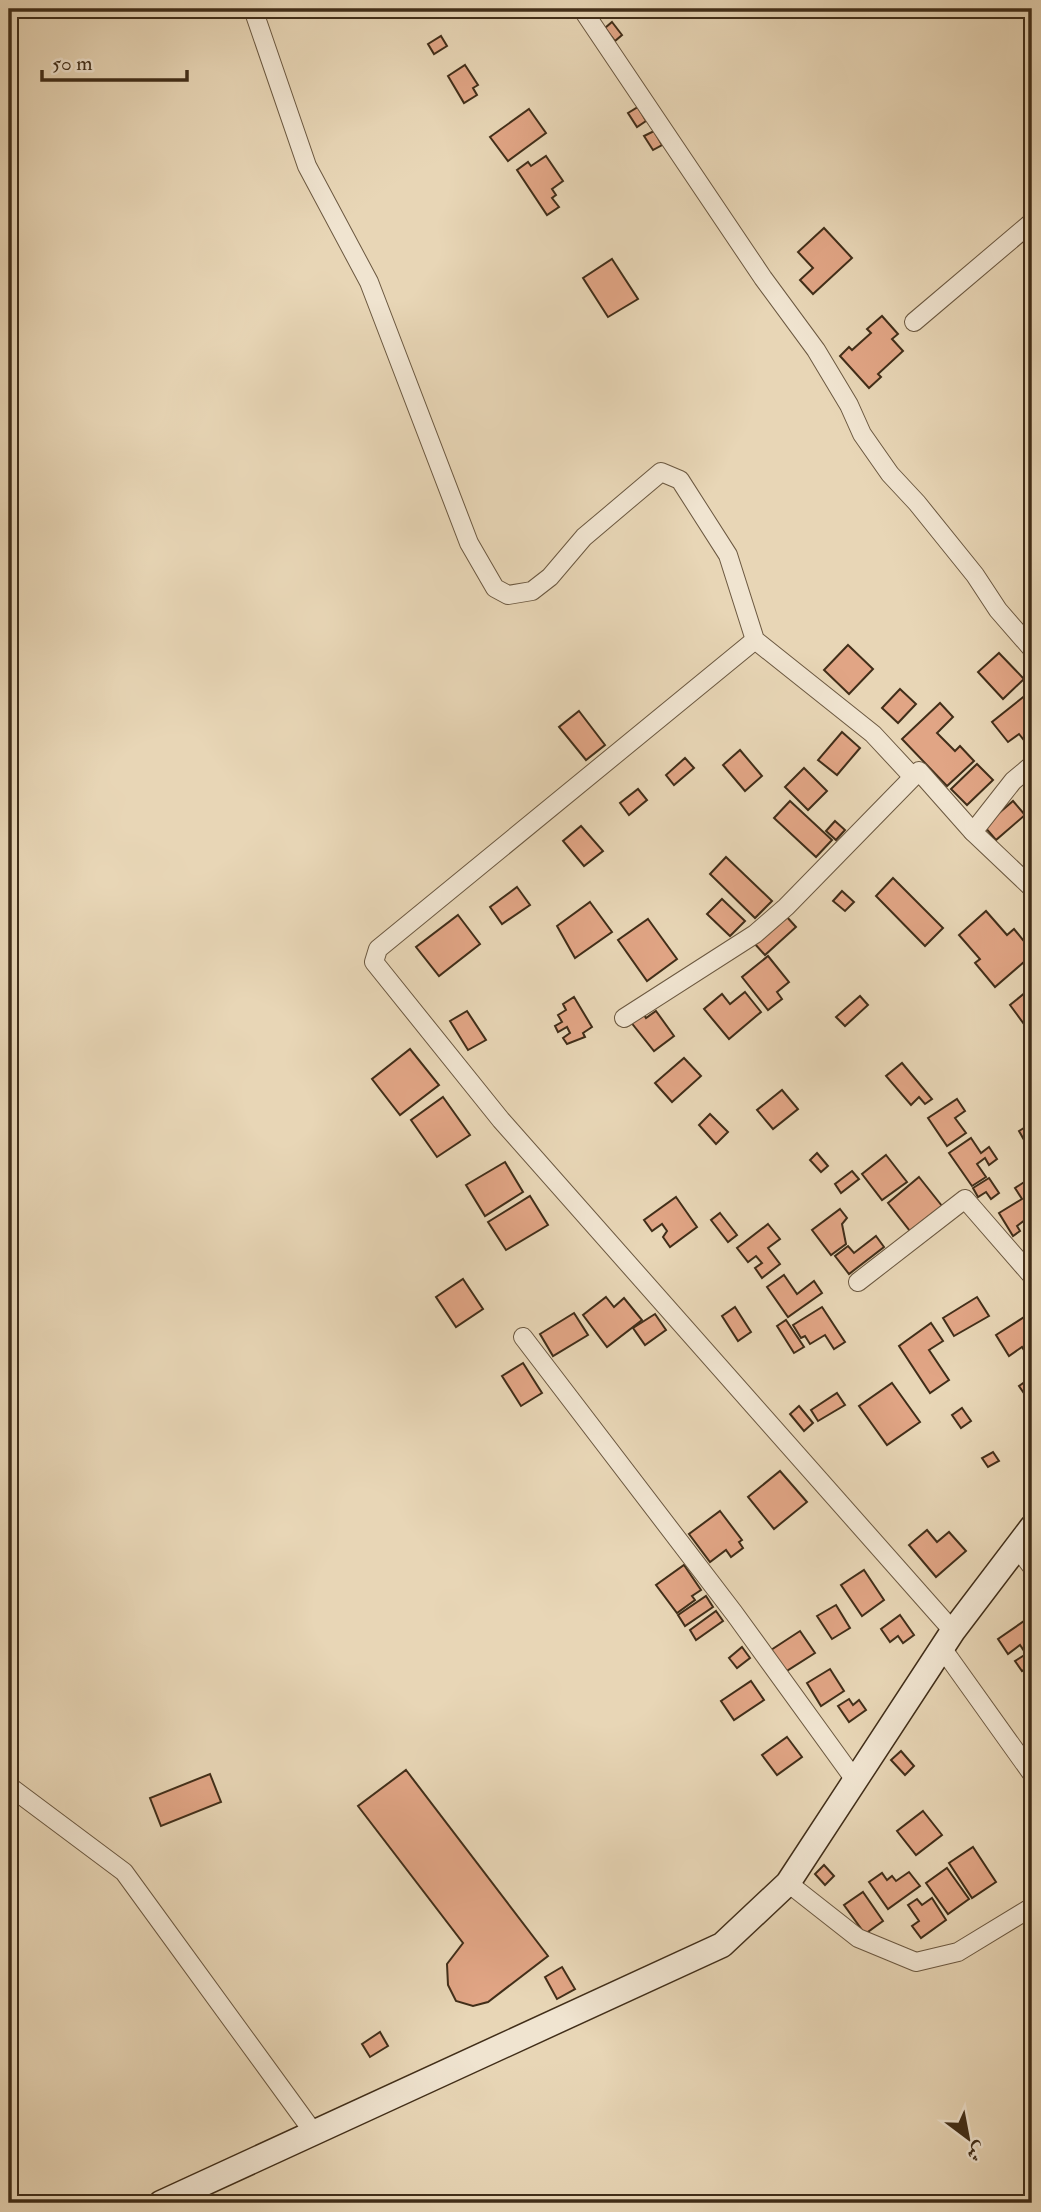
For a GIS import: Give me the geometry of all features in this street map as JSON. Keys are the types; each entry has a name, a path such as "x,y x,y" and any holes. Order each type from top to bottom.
{"street":[{"path":"253,9 307,166 369,282 469,543 495,588 508,595 532,592 550,577 584,537 661,472 680,480 727,555 755,640 873,734 913,777"},
{"path":"582,9 763,278 816,350 849,405 862,434 883,464 1032,649"},
{"path":"914,322 1032,222"},
{"path":"755,640 377,950 374,962 501,1119 948,1640 1032,1774"},
{"path":"973,832 1013,781 1032,765"},
{"path":"624,1018 755,934 786,907 919,771 973,832 1032,888"},
{"path":"858,1282 965,1199 1032,1276"},
{"path":"523,1337 734,1613 855,1780"},
{"path":"161,2203 722,1945 788,1883 948,1640 1032,1527"},
{"path":"1017,1547 1032,1567"},
{"path":"9,1786 124,1872 314,2133"},
{"path":"788,1883 858,1938 916,1962 958,1952 1032,1907"}],"building":[{"path":"612,22 622,35 615,41 605,28"},
{"path":"441,36 447,46 434,54 428,44"},
{"path":"465,65 478,85 473,88 477,95 464,103 448,76"},
{"path":"638,107 646,121 637,127 628,113"},
{"path":"529,109 546,133 508,161 490,137"},
{"path":"654,131 662,145 653,150 644,136"},
{"path":"546,156 563,181 552,189 556,195 552,198 559,207 547,215 517,170 528,162 531,166"},
{"path":"824,228 852,258 813,294 800,280 813,268 798,252"},
{"path":"612,259 638,299 608,317 583,278"},
{"path":"882,316 898,334 892,339 903,351 878,374 881,377 869,388 840,356 849,347 852,350 871,333 867,329"},
{"path":"848,645 873,669 849,694 824,670"},
{"path":"999,653 1024,679 1003,699 978,672"},
{"path":"900,689 916,704 898,723 882,708"},
{"path":"1032,690 1032,740 1027,744 1019,734 1008,742 992,722"},
{"path":"940,703 953,717 937,733 955,751 960,746 974,761 947,786 902,739"},
{"path":"579,711 605,745 586,760 559,727"},
{"path":"842,732 860,748 837,775 818,760"},
{"path":"740,750 762,776 745,791 723,765"},
{"path":"685,758 694,768 674,785 666,775"},
{"path":"977,764 993,780 967,805 951,789"},
{"path":"804,768 827,791 808,810 785,787"},
{"path":"638,789 647,800 629,815 620,803"},
{"path":"790,801 832,840 816,857 774,818"},
{"path":"1013,801 1025,815 996,840 984,826"},
{"path":"835,821 845,830 836,840 826,831"},
{"path":"581,826 603,851 584,866 563,841"},
{"path":"726,857 772,901 755,918 710,874"},
{"path":"893,878 943,928 925,946 876,896"},
{"path":"517,887 530,905 502,924 490,907"},
{"path":"842,891 854,902 845,911 833,901"},
{"path":"722,899 745,921 730,936 707,914"},
{"path":"590,902 612,932 575,958 557,926"},
{"path":"986,911 1007,935 1014,929 1032,951 1032,955 995,987 975,963 980,959 959,935"},
{"path":"458,915 480,944 439,976 416,947"},
{"path":"786,916 796,927 765,955 754,943"},
{"path":"648,919 677,959 647,981 618,940"},
{"path":"768,956 789,982 777,992 782,999 768,1010 742,977"},
{"path":"745,992 761,1012 729,1039 704,1009 722,994 730,1004"},
{"path":"1026,992 1032,1000 1032,1035 1010,1005"},
{"path":"860,996 868,1005 845,1026 836,1017"},
{"path":"574,997 592,1027 583,1033 585,1037 567,1044 563,1038 570,1033 567,1027 558,1032 555,1026 562,1022 558,1015 566,1010 563,1004"},
{"path":"467,1011 486,1040 468,1050 450,1021"},
{"path":"656,1011 674,1036 654,1051 630,1021 642,1012 646,1018"},
{"path":"410,1049 439,1085 400,1115 372,1079"},
{"path":"684,1058 701,1076 672,1102 655,1083"},
{"path":"902,1063 932,1099 925,1104 919,1097 911,1105 886,1076"},
{"path":"782,1090 798,1109 773,1129 757,1110"},
{"path":"443,1097 470,1135 437,1157 411,1120"},
{"path":"957,1099 965,1111 955,1118 966,1133 947,1146 928,1118"},
{"path":"710,1114 728,1132 716,1144 699,1125"},
{"path":"1032,1123 1032,1154 1019,1131"},
{"path":"971,1138 981,1153 989,1147 997,1159 989,1165 985,1158 977,1164 986,1177 972,1186 949,1153"},
{"path":"817,1153 828,1166 821,1172 810,1160"},
{"path":"886,1155 907,1182 882,1200 862,1174"},
{"path":"505,1162 523,1192 485,1216 466,1185"},
{"path":"852,1171 859,1179 841,1193 835,1184"},
{"path":"919,1177 942,1206 910,1231 888,1203"},
{"path":"1032,1177 1032,1224 1029,1226 1025,1220 1017,1226 1020,1231 1013,1236 999,1213 1022,1199 1015,1188"},
{"path":"989,1178 999,1193 991,1199 986,1192 978,1197 973,1188"},
{"path":"530,1196 548,1225 506,1250 488,1222"},
{"path":"676,1197 697,1227 670,1247 663,1237 667,1231 662,1224 652,1231 644,1220"},
{"path":"840,1209 847,1218 842,1224 846,1244 831,1255 812,1230"},
{"path":"720,1213 737,1235 728,1242 711,1220"},
{"path":"768,1224 780,1239 768,1248 780,1264 762,1278 755,1268 762,1263 756,1256 748,1262 737,1248"},
{"path":"876,1236 884,1247 849,1274 835,1256 848,1246 854,1253"},
{"path":"784,1275 797,1294 814,1281 822,1293 788,1317 767,1287"},
{"path":"463,1279 483,1309 456,1327 436,1297"},
{"path":"606,1297 614,1307 624,1298 642,1320 607,1347 583,1315"},
{"path":"977,1297 989,1316 954,1336 943,1318"},
{"path":"735,1307 751,1332 738,1341 722,1316"},
{"path":"822,1307 845,1342 834,1349 825,1335 810,1344 805,1336 801,1338 793,1325"},
{"path":"574,1313 588,1335 553,1356 540,1334"},
{"path":"655,1314 666,1330 645,1345 633,1328"},
{"path":"1029,1314 1032,1319 1032,1363 1022,1347 1009,1356 996,1335"},
{"path":"786,1320 804,1347 794,1353 777,1326"},
{"path":"931,1323 943,1341 929,1350 949,1380 930,1393 899,1346"},
{"path":"523,1363 542,1393 521,1406 502,1376"},
{"path":"1032,1377 1032,1405 1019,1386"},
{"path":"892,1383 920,1422 887,1445 859,1406"},
{"path":"837,1393 845,1405 818,1421 811,1410"},
{"path":"799,1406 813,1423 804,1431 790,1414"},
{"path":"962,1408 971,1421 961,1428 952,1415"},
{"path":"993,1452 999,1461 988,1467 982,1458"},
{"path":"780,1471 807,1502 774,1529 748,1497"},
{"path":"720,1511 742,1540 739,1542 743,1548 731,1557 726,1550 710,1562 689,1534"},
{"path":"927,1530 937,1542 949,1532 966,1551 936,1577 909,1545"},
{"path":"684,1565 701,1590 692,1596 695,1600 677,1613 656,1585"},
{"path":"864,1570 884,1600 862,1616 841,1585"},
{"path":"706,1596 713,1607 685,1626 678,1615"},
{"path":"836,1605 850,1628 832,1639 817,1616"},
{"path":"716,1611 723,1621 696,1640 690,1630"},
{"path":"900,1615 914,1635 903,1643 898,1636 890,1642 881,1629"},
{"path":"1027,1619 1032,1627 1032,1664 1022,1671 1015,1661 1026,1654 1020,1645 1008,1654 998,1639"},
{"path":"800,1631 815,1653 785,1672 771,1650"},
{"path":"742,1647 750,1658 737,1668 729,1658"},
{"path":"830,1669 844,1691 821,1706 807,1683"},
{"path":"751,1681 764,1700 734,1720 721,1701"},
{"path":"849,1699 853,1705 859,1700 866,1710 849,1722 838,1706"},
{"path":"787,1737 802,1757 777,1775 762,1755"},
{"path":"901,1751 914,1766 905,1775 891,1760"},
{"path":"406,1770 548,1956 488,2002 473,2006 456,2001 448,1985 447,1964 463,1943 358,1806"},
{"path":"210,1774 221,1802 161,1826 150,1798"},
{"path":"923,1811 942,1835 916,1855 897,1831"},
{"path":"973,1847 996,1882 972,1898 949,1863"},
{"path":"824,1865 834,1876 825,1885 815,1874"},
{"path":"947,1868 969,1899 948,1914 926,1883"},
{"path":"909,1872 920,1886 888,1909 869,1882 882,1873 887,1880 892,1876 896,1881"},
{"path":"863,1892 883,1921 865,1934 844,1905"},
{"path":"932,1898 946,1920 921,1938 912,1926 919,1921 908,1905 917,1899 922,1905"},
{"path":"562,1967 575,1989 557,1999 545,1977"},
{"path":"380,2032 388,2046 370,2057 362,2044"}]}
